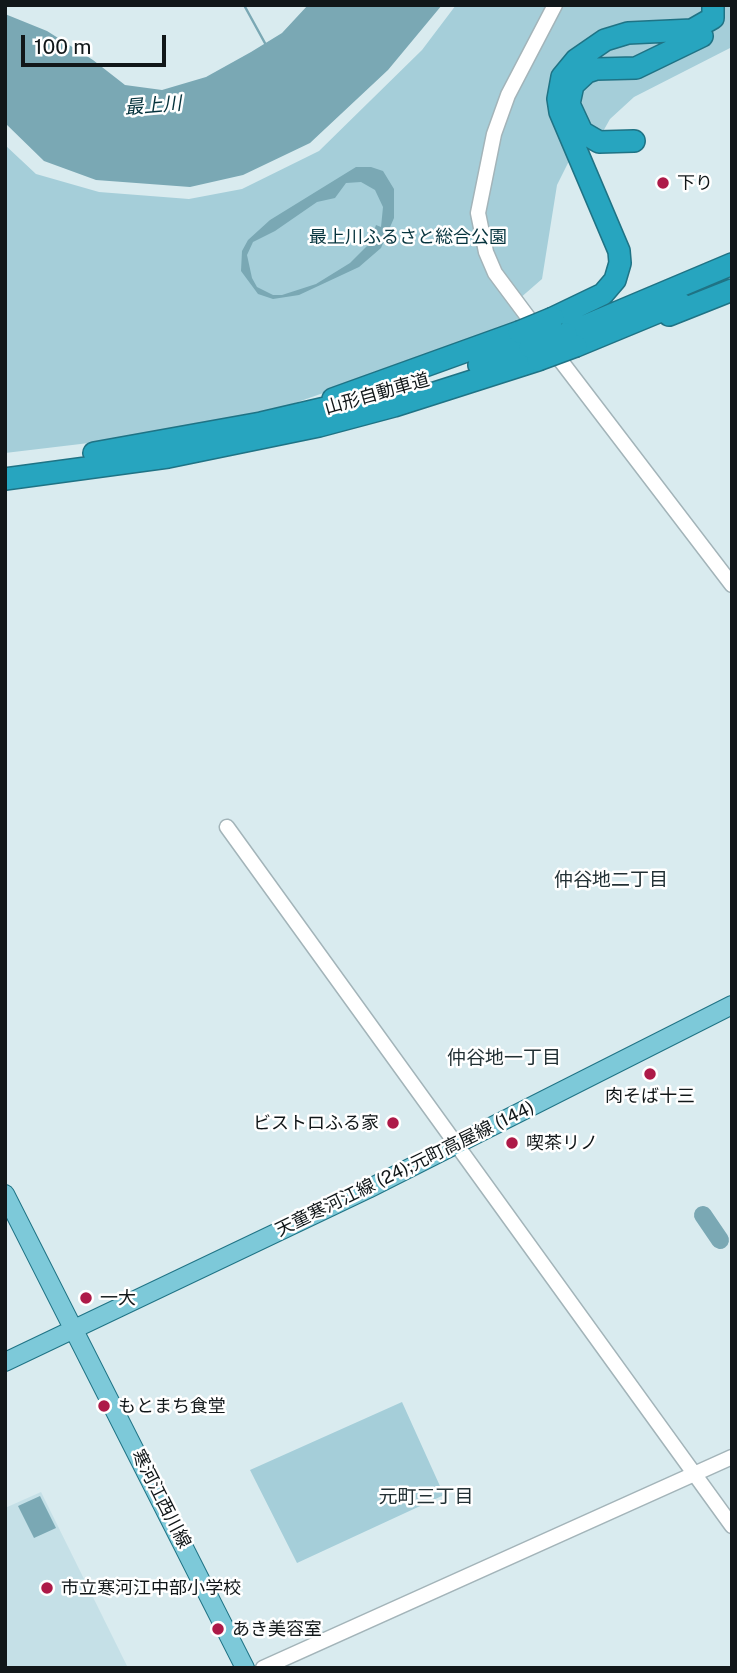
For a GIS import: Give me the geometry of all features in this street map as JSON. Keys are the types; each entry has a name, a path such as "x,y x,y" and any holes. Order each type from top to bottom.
{"highway":[{"path":"634,141 599,142 582,132 569,104 573,85 587,72 596,69 636,68 716,29 725,21 725,7"},
{"path":"565,333 604,295 615,280 620,262 619,251 560,112 558,99 562,77 576,60 605,40 628,33 692,30 713,18 725,7"},
{"name":"山形自動車道","path":"565,333 732,264"},
{"name":"山形自動車道","path":"163,450 390,392 732,279"},
{"path":"565,333 626,332 732,290"},
{"name":"山形自動車道","path":"5,479 344,419 529,346"},
{"name":"山形自動車道","path":"5,465 136,454"}],"main road":[{"name":"天童寒河江線 (24);元町高屋線 (144)","path":"5,1362 589,1080 732,1005"},
{"name":"寒河江西川線","path":"5,1194 245,1668"}],"street":[{"path":"555,5 527,54 494,134 478,213 486,252 495,273 732,585"},
{"path":"228,827 732,1526"},
{"path":"263,1668 732,1457"}],"shaded area":[{"name":"市立寒河江中部小学校","path":"41,1492 128,1668 5,1668 5,1508"}],"green space":[{"name":"最上川ふるさと総合公園","path":"456,5 732,5 732,47 634,97 610,119 601,135 568,163 557,185 542,279 511,306 522,323 275,410 131,438 5,453 5,145 36,174 99,192 189,199 242,189 319,151 422,50"},
{"path":"402,1402 444,1495 297,1563 250,1470"}],"water":[{"name":"最上川","path":"308,5 442,5 388,70 310,143 243,175 190,187 96,180 44,161 5,123 5,14 47,31 93,60 125,85 162,90 206,77 251,52 282,33"},
{"path":"356,167 371,167 383,171 394,189 394,218 381,248 359,267 299,295 273,299 258,294 241,271 242,251 248,240 270,220","holes":["361,182 375,190 383,207 381,227 376,225 370,243 350,263 316,284 282,295 273,295 257,287 247,255 253,242 275,231 317,202 335,198 346,183"]},
{"path":"40,1496 56,1528 34,1538 18,1506"}],"waterway":[{"path":"244,5 266,45"},
{"path":"703,1215 720,1240"}],"place":[{"name":"下り","path":"663,183"},
{"name":"肉そば十三","path":"650,1074"},
{"name":"ビストロふる家","path":"393,1123"},
{"name":"喫茶リノ","path":"512,1143"},
{"name":"一大","path":"86,1298"},
{"name":"もとまち食堂","path":"104,1406"},
{"name":"市立寒河江中部小学校","path":"47,1588"},
{"name":"あき美容室","path":"218,1629"}],"district":[{"name":"仲谷地二丁目","path":"611,880"},
{"name":"仲谷地一丁目","path":"504,1058"},
{"name":"元町三丁目","path":"426,1497"}]}
